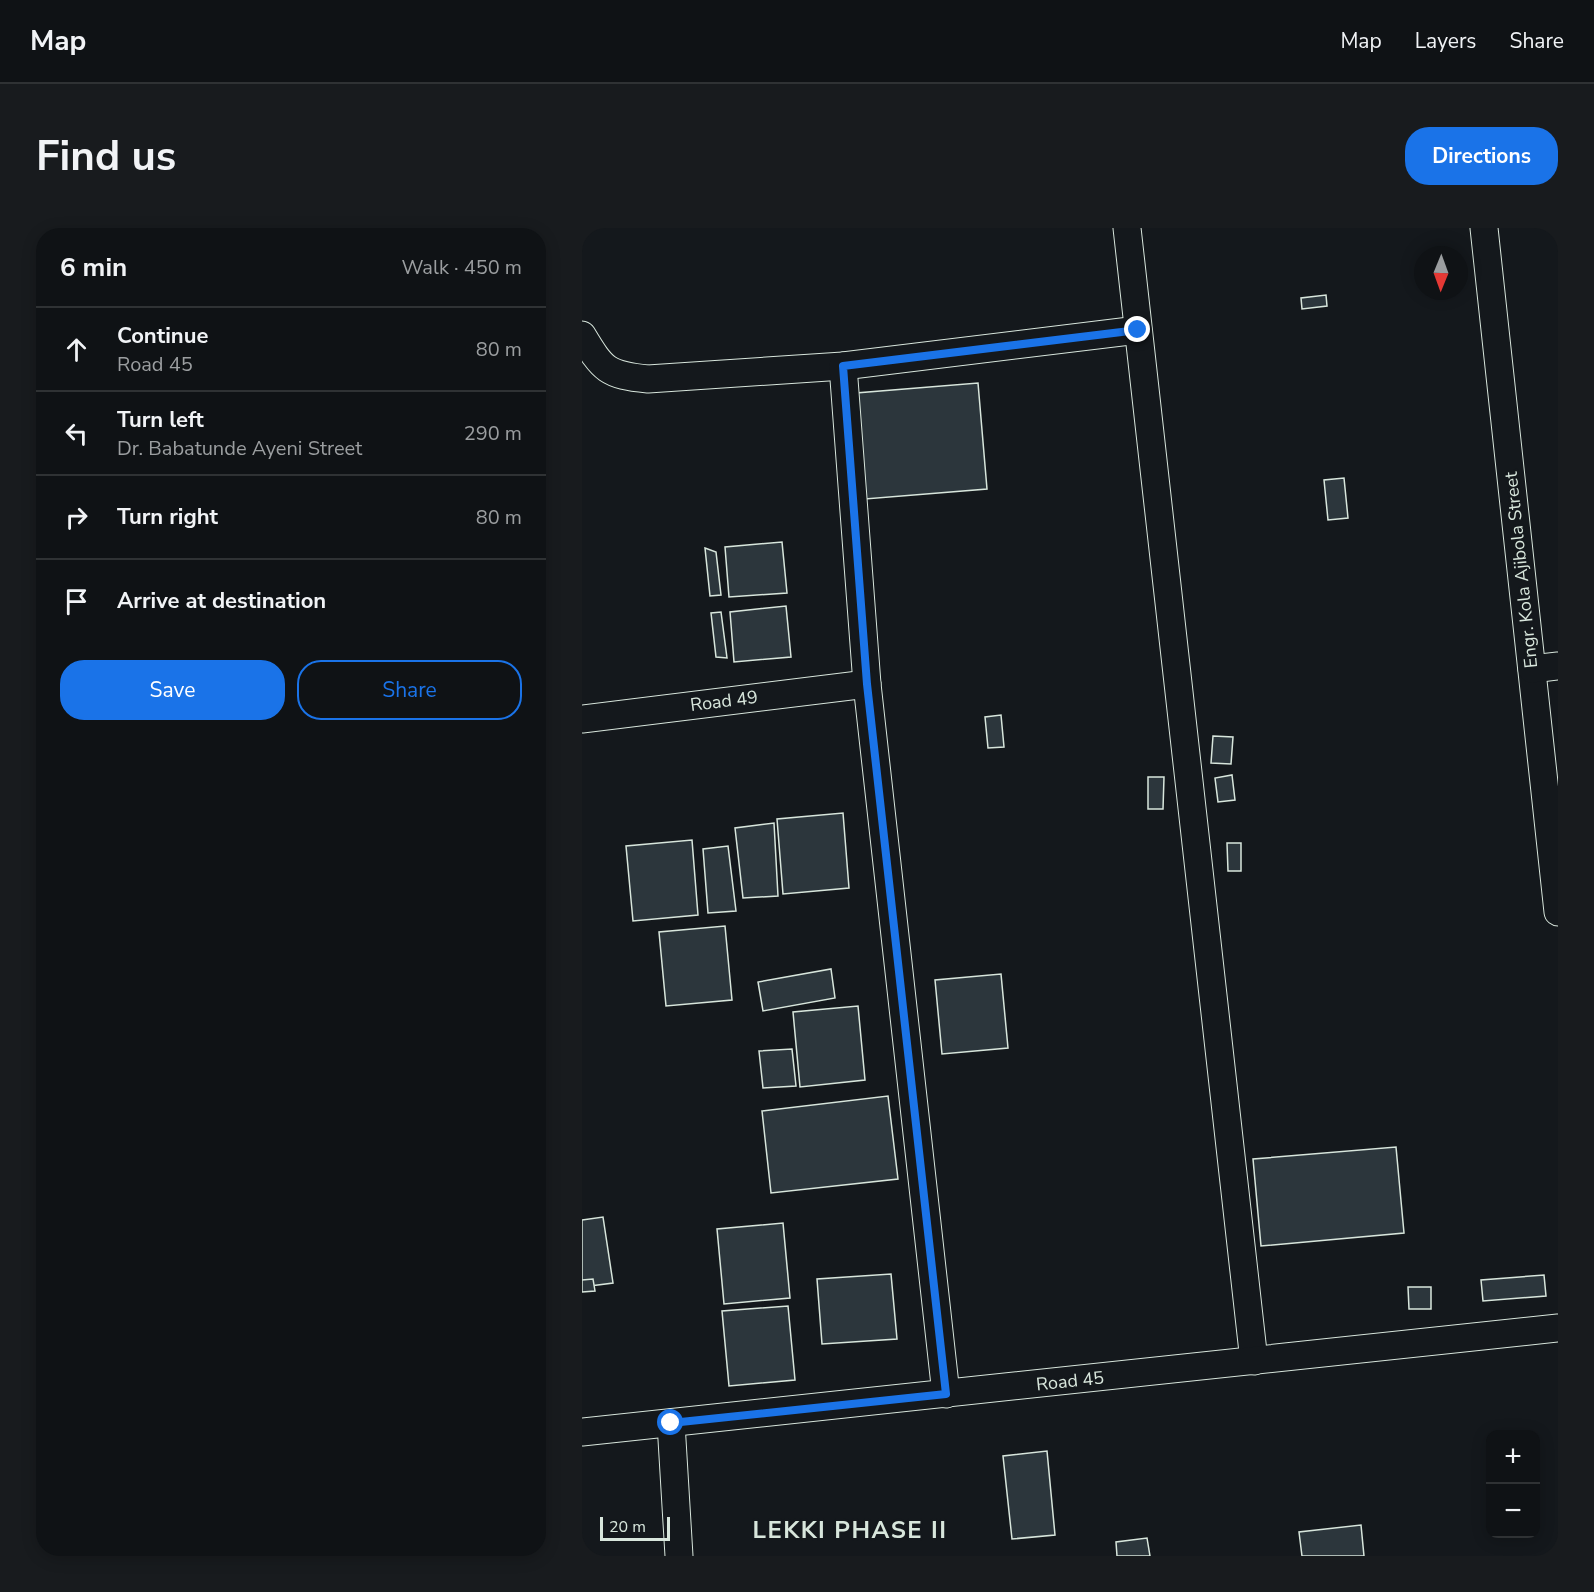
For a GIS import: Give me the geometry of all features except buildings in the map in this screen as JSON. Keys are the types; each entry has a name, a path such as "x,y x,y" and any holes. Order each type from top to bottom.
{"street":[{"path":"1126,228 1254,1361"},
{"name":"Engr. Kola Ajibola Street","path":"1484,228 1545,667 1558,912"},
{"path":"582,335 599,363 620,376 648,379 843,366 1138,330"},
{"path":"843,366 867,684 946,1394"},
{"name":"Road 49","path":"582,719 867,684"},
{"name":"Road 45","path":"582,1432 1558,1328"},
{"path":"671,1423 679,1556"}],"district":[{"name":"LEKKI PHASE II","path":"850,1530"}],"route":[{"path":"671,1423 946,1394 867,684 843,366 1138,330"}]}
